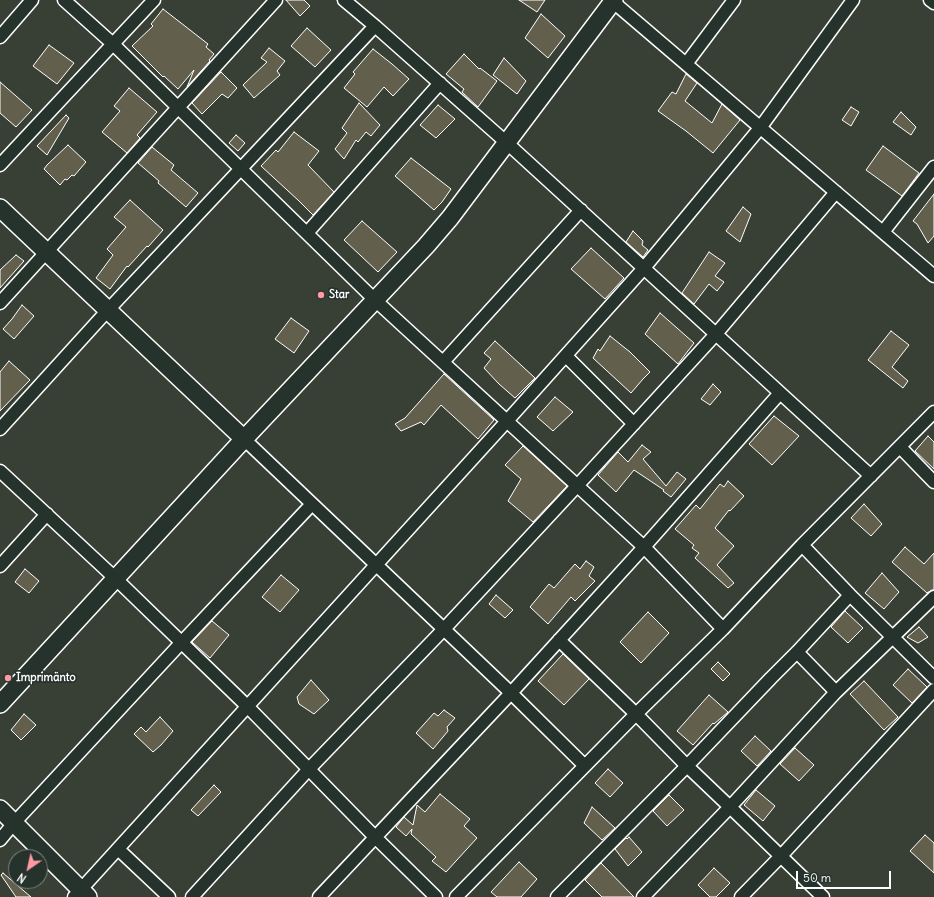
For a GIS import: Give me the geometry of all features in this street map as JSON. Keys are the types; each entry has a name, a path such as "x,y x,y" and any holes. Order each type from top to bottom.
{"street":[{"path":"0,37 32,0"},
{"path":"64,0 113,44 375,300 644,547 723,629"},
{"path":"0,165 154,0"},
{"path":"0,303 276,0"},
{"path":"344,0 507,143 871,476"},
{"path":"0,704 244,439 431,240 450,218 507,143 612,0 934,276"},
{"path":"686,64 734,0"},
{"path":"0,809 81,895 118,849 508,421 644,268 760,128 853,0"},
{"path":"930,0 934,3"},
{"path":"0,429 108,310 375,26"},
{"path":"307,233 440,83"},
{"path":"883,232 934,167"},
{"path":"192,897 308,769 444,629 578,486 716,334 836,192"},
{"path":"0,208 444,629 585,766"},
{"path":"444,362 581,210"},
{"path":"566,356 634,424"},
{"path":"319,897 511,693 644,547 780,392"},
{"path":"456,897 636,714 723,629 802,545 934,412"},
{"path":"900,447 934,482"},
{"path":"0,470 116,578 247,706 436,897"},
{"path":"0,840 181,643 312,504"},
{"path":"0,566 47,514"},
{"path":"802,545 934,678"},
{"path":"557,897 687,766 850,595"},
{"path":"643,897 730,807 836,692 934,597"},
{"path":"559,640 823,897"},
{"path":"797,652 836,692"},
{"path":"741,897 781,856 934,690"},
{"path":"118,849 169,897"}],"building":[{"path":"286,0 304,0 310,6 300,16"},
{"path":"519,0 545,0 537,12"},
{"path":"163,9 208,44 206,47 214,54 209,60 210,61 187,87 194,70 178,89 164,76 163,77 132,46 153,26 151,24"},
{"path":"541,14 565,36 548,58 525,38"},
{"path":"307,28 331,50 315,67 291,46"},
{"path":"49,45 74,63 57,84 33,66"},
{"path":"269,48 285,61 277,71 280,75 254,98 243,85 267,62 261,58"},
{"path":"373,49 409,79 393,96 384,87 367,107 344,88 355,74 353,72"},
{"path":"464,54 479,69 480,68 497,81 478,107 462,92 464,89 446,74"},
{"path":"504,58 526,81 517,94 493,75"},
{"path":"221,72 237,88 228,98 222,94 202,114 192,103"},
{"path":"686,74 697,83 685,101 712,123 722,104 740,120 713,153 658,111 672,92 676,94"},
{"path":"0,82 32,110 16,127 0,113"},
{"path":"129,88 157,112 137,135 140,138 127,153 102,132 120,111 114,106"},
{"path":"359,103 380,125 371,136 366,132 358,142 356,140 344,159 335,149 347,133 342,128"},
{"path":"438,105 455,119 436,138 420,125"},
{"path":"851,107 859,112 851,126 842,120"},
{"path":"901,112 916,127 911,135 893,122"},
{"path":"66,115 69,118 47,155 37,146"},
{"path":"294,132 319,151 308,165 334,192 313,215 261,166 276,150 278,152"},
{"path":"236,135 245,143 238,151 229,143"},
{"path":"68,145 86,162 74,176 72,175 67,180 65,179 60,185 44,169"},
{"path":"883,146 919,173 902,196 866,170"},
{"path":"152,147 174,165 171,170 198,193 186,207 158,183 159,181 138,163"},
{"path":"411,158 451,189 434,210 395,176"},
{"path":"934,194 934,236 928,243 917,224 913,221"},
{"path":"130,200 163,230 128,267 127,266 110,289 96,278 113,255 107,249 126,227 114,217"},
{"path":"743,207 751,214 740,242 726,231"},
{"path":"362,221 397,252 378,272 344,240"},
{"path":"633,231 643,241 642,245 648,250 643,257 626,242"},
{"path":"591,248 624,278 605,299 571,269"},
{"path":"709,252 725,263 715,276 724,282 717,291 709,284 694,304 682,293"},
{"path":"16,255 24,261 0,288 0,270"},
{"path":"22,305 34,316 14,339 3,329"},
{"path":"660,313 694,343 678,364 645,334"},
{"path":"291,318 309,331 294,353 275,339"},
{"path":"891,331 909,345 892,367 908,381 903,388 868,360"},
{"path":"610,336 630,352 650,372 631,393 593,358 598,349 600,351"},
{"path":"495,341 535,378 515,398 484,368 491,359 484,353"},
{"path":"9,361 30,380 0,411 0,372"},
{"path":"444,374 494,420 478,439 441,405 424,425 421,422 401,431 395,424 405,418"},
{"path":"713,384 721,392 710,405 701,399"},
{"path":"555,397 573,412 553,431 537,417"},
{"path":"774,416 799,436 772,465 749,444"},
{"path":"928,436 934,442 934,469 915,451"},
{"path":"642,445 651,452 643,459 666,486 677,472 686,479 671,497 663,491 664,490 634,470 616,492 598,475 618,452 628,462"},
{"path":"523,446 567,486 533,522 508,501 521,479 505,465"},
{"path":"728,481 744,496 730,511 729,510 715,528 734,546 717,565 734,583 728,588 695,558 699,553 692,548 694,545 675,529 696,505 700,509 720,484 724,487"},
{"path":"864,504 882,524 871,536 851,518"},
{"path":"905,547 924,564 934,553 934,590 927,593 892,562"},
{"path":"586,561 594,567 589,576 595,581 575,601 571,597 548,624 530,607 549,584 554,588 575,564 580,569"},
{"path":"25,569 39,581 29,593 15,582"},
{"path":"882,573 899,592 884,609 865,593"},
{"path":"281,575 299,590 280,612 262,597"},
{"path":"496,595 513,610 505,618 489,604"},
{"path":"845,611 863,628 848,643 831,627"},
{"path":"648,612 669,633 641,663 620,642"},
{"path":"212,621 229,635 210,658 192,642"},
{"path":"919,627 928,637 918,643 907,637"},
{"path":"563,654 589,679 564,705 538,681"},
{"path":"718,662 730,674 723,681 711,669"},
{"path":"908,669 927,687 912,703 893,685"},
{"path":"311,680 329,700 314,714 299,704 297,697"},
{"path":"864,681 898,717 884,730 850,694"},
{"path":"709,695 728,712 714,724 713,723 693,745 677,731"},
{"path":"444,710 455,718 447,727 448,731 433,749 416,733 434,713 438,716"},
{"path":"24,714 36,725 21,740 11,730"},
{"path":"160,717 173,731 153,752 134,734 141,727 146,732"},
{"path":"755,736 771,751 757,766 741,751"},
{"path":"795,748 814,765 799,781 780,764"},
{"path":"608,769 623,783 610,797 595,783"},
{"path":"214,785 221,792 198,816 191,810"},
{"path":"756,790 775,806 763,821 744,805"},
{"path":"440,794 470,819 464,826 477,838 446,872 432,861 436,857 411,834 412,829 406,836 396,827 404,817 413,825 417,805 425,812"},
{"path":"669,795 684,810 667,826 653,811"},
{"path":"592,807 615,828 602,840 584,823"},
{"path":"925,835 934,843 934,873 910,851"},
{"path":"629,837 642,852 628,866 615,849"},
{"path":"519,862 537,879 521,897 497,897 491,892"},
{"path":"601,863 634,897 602,897 585,880"},
{"path":"714,868 730,883 716,897 710,897 698,885"},
{"path":"3,873 8,877 8,885 1,875"},
{"path":"11,889 22,889 31,897 16,897"}],"place":[{"name":"Star","path":"321,295"},
{"name":"Imprimänto","path":"8,678"}]}
